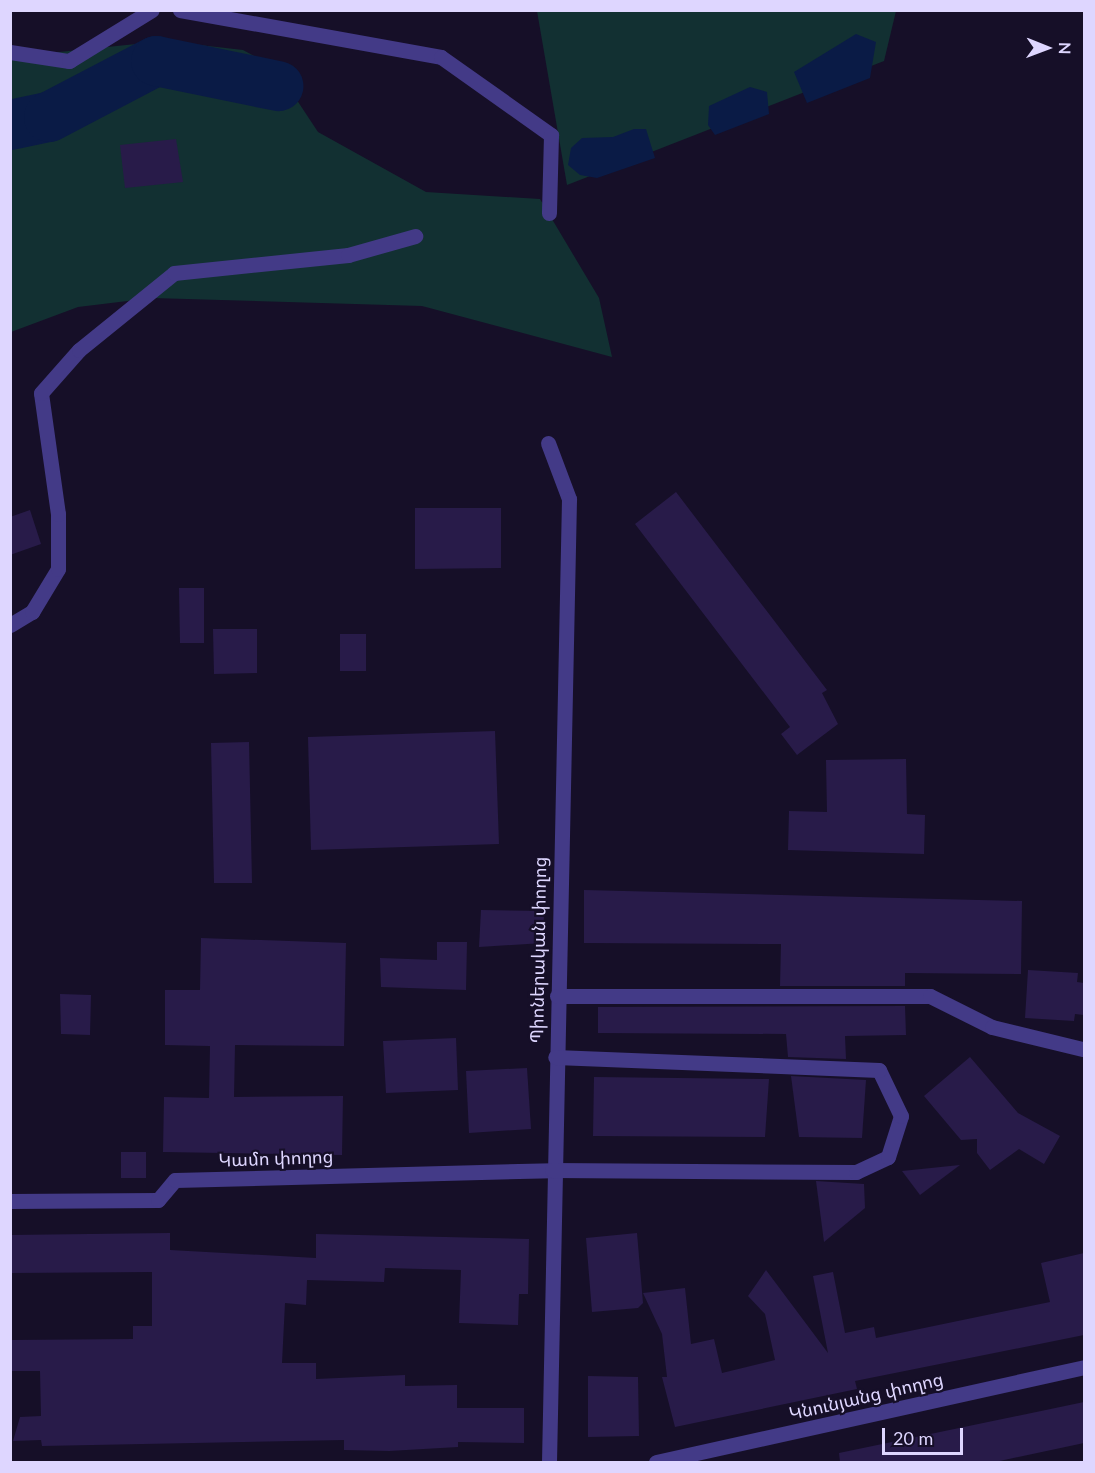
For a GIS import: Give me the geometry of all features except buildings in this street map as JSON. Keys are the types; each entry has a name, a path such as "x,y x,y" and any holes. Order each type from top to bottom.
{"street":[{"path":"10,52 69,62 152,10"},
{"path":"180,10 441,57 551,135 549,213"},
{"path":"10,625 32,612 58,569 58,514 41,393 79,350 174,273 348,255 414,236"},
{"name":"Պիոներական փողոց","path":"548,442 569,499 552,1170 549,1462"},
{"path":"557,996 930,996 992,1027 1082,1049"},
{"name":"Կամո փողոց","path":"10,1201 158,1200 175,1180 552,1170 856,1172 888,1157 901,1116 879,1070 555,1057"},
{"name":"Կնունյանց փողոց","path":"656,1462 1084,1367"}],"green space":[{"path":"537,11 896,11 884,61 567,185"},
{"path":"165,41 243,50 275,67 318,132 426,192 540,199 599,298 612,357 422,306 152,298 78,307 11,332 11,57"}],"water":[{"path":"856,34 876,42 870,78 807,103 794,72"},
{"path":"750,87 767,92 769,114 715,135 708,125 709,106"},
{"path":"634,129 646,129 655,158 597,178 580,175 568,165 571,148 582,138 613,137"}],"waterway":[{"path":"10,125 49,117 156,61 278,86"}]}
